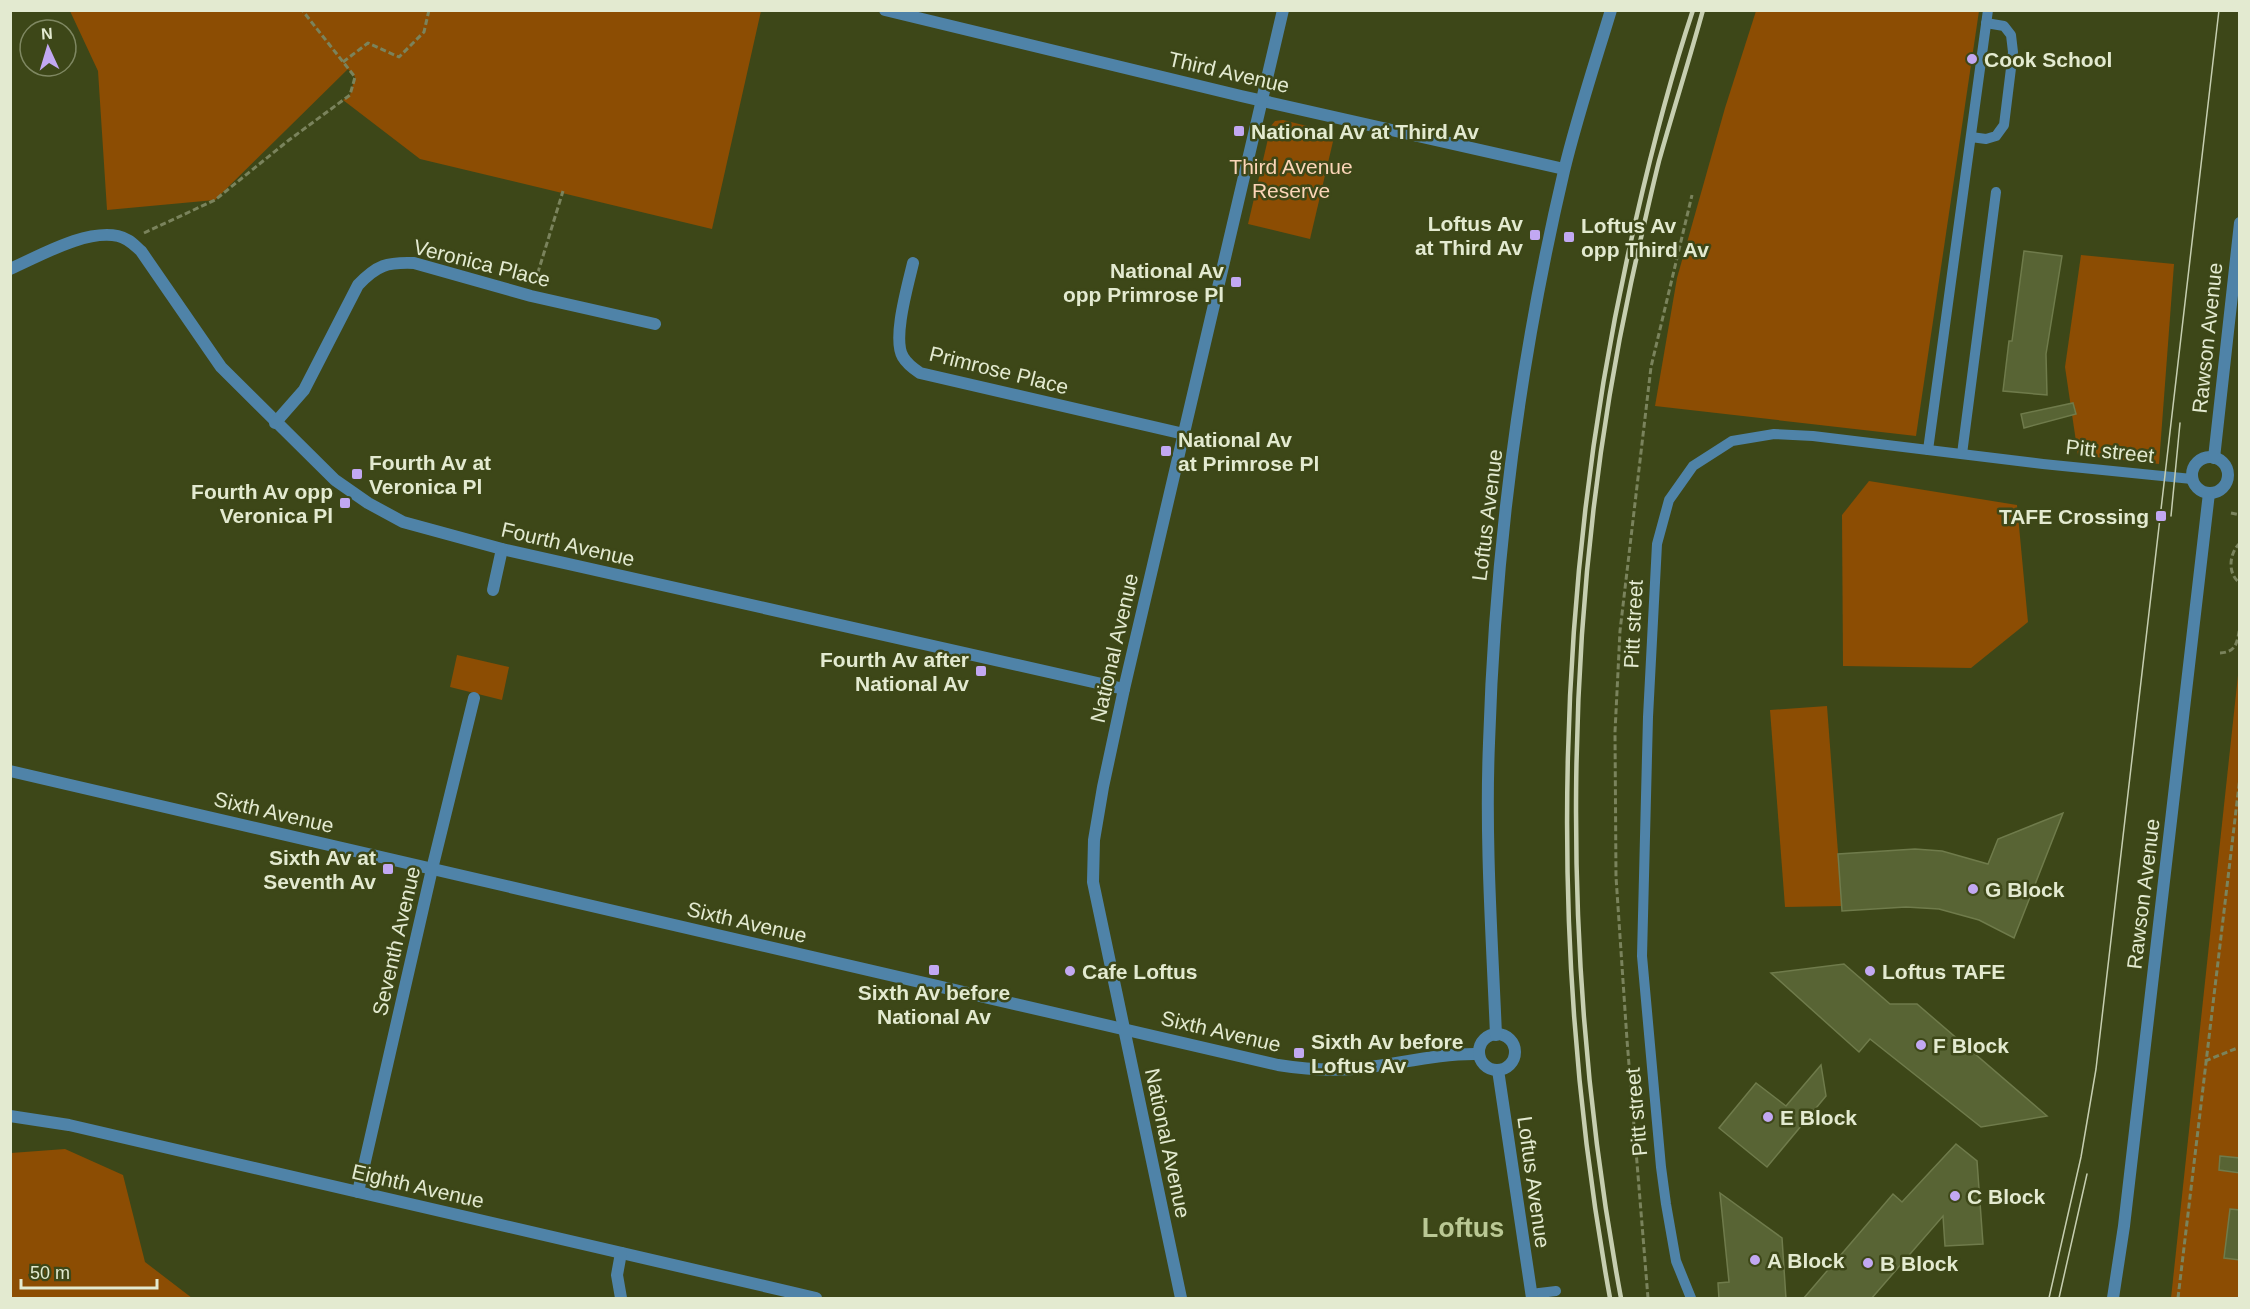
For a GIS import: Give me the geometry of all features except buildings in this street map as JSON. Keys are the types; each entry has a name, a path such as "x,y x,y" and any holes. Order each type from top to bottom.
{"street":[{"name":"Third Avenue","path":"885,10 1564,170"},
{"name":"National Avenue","path":"1181,1299 1093,882 1095,829 1124,689 1283,10"},
{"name":"Loftus Avenue","path":"1496,1035 1489,855 1489,744 1497,592 1527,356 1564,170 1611,10"},
{"name":"Rawson Avenue","path":"2214,458 2240,223"},
{"path":"10,269 63,245 97,236 124,238"},
{"name":"Fourth Avenue","path":"124,238 141,251 221,367 275,423 335,480 368,503 404,522 502,549 1124,689"},
{"name":"Veronica Place","path":"275,423 304,390 358,285 370,272 383,265 397,262 414,263 531,296 655,324"},
{"name":"Primrose Place","path":"913,263 898,344 902,356 920,374 1184,434"},
{"path":"2206,457 2214,458 2224,464 2228,477 2222,489 2209,494 2197,488 2192,479 2193,468 2198,461 2206,457"},
{"name":"Rawson Avenue","path":"2113,1299 2126,1214 2209,494"},
{"path":"493,590 502,549"},
{"name":"Seventh Avenue","path":"358,1192 432,868 474,698"},
{"name":"Sixth Avenue","path":"10,771 1278,1065 1316,1070 1353,1069 1479,1054"},
{"path":"1496,1035 1510,1041 1514,1051 1514,1057 1508,1066 1498,1070 1485,1066 1479,1054 1479,1049 1485,1039 1496,1035"},
{"name":"Loftus Avenue","path":"1498,1070 1531,1296"},
{"name":"Eighth Avenue","path":"10,1116 69,1125 816,1299"},
{"path":"621,1253 617,1275 621,1299"}],"lane":[{"path":"1928,450 1988,10"},
{"path":"1971,137 1986,139 1996,136 2004,125 2013,52 2011,35 2004,26 1986,23"},
{"path":"1962,454 1996,192"},
{"name":"Pitt street","path":"1691,1299 1676,1261 1664,1195 1642,956 1647,728 1657,544 1669,500 1693,466 1732,441 1774,434 1813,436 2192,479"},
{"path":"1531,1296 1556,1291"}],"path":[{"path":"124,238 215,200 289,140 350,95 355,77 302,10"},
{"path":"344,62 368,43 399,57 424,32 429,10"},
{"path":"531,296 563,191"},
{"path":"2231,513 2240,515"},
{"path":"2240,543 2232,554 2231,571 2235,580 2240,583"},
{"path":"2220,653 2229,653 2234,649 2240,627"},
{"path":"2178,1299 2240,777"},
{"path":"2205,1061 2240,1047"}],"green space":[{"path":"70,11 761,11 712,229 420,159 343,100 350,95 355,77 348,69 215,200 107,210 98,71 78,28 78,18 73,18"},
{"path":"1756,11 1979,11 1916,436 1655,406 1677,278 1725,108"},
{"name":"Third Avenue Reserve","path":"1283,120 1335,133 1310,239 1248,224 1271,126 1275,121"},
{"path":"2081,255 2174,264 2159,464 2078,455 2065,367"},
{"path":"1869,481 2017,505 2028,622 1971,668 1843,666 1842,515"},
{"path":"457,655 509,667 502,700 450,687"},
{"path":"2239,666 2239,1298 2171,1298"},
{"path":"1827,706 1842,906 1785,907 1770,710"},
{"path":"65,1149 123,1175 145,1262 192,1298 11,1298 11,1153"}],"tram line":[{"path":"2049,1298 2081,1157 2096,1069 2219,10"},
{"path":"2171,516 2180,423"},
{"path":"2059,1298 2087,1174"}],"railway":[{"path":"1610,1298 1589,1164 1575,1029 1568,893 1568,757 1575,622 1588,486 1609,352 1648,167 1693,10"},
{"path":"1621,1298 1601,1173 1586,1046 1578,918 1576,790 1580,662 1591,534 1608,408 1631,283 1659,161 1703,10"}],"place":[{"name":"Cook School","path":"1972,59"},
{"name":"National Av at Third Av","path":"1239,131"},
{"name":"Loftus Av at Third Av","path":"1535,235"},
{"name":"Loftus Av opp Third Av","path":"1569,237"},
{"name":"National Av opp Primrose Pl","path":"1236,282"},
{"name":"National Av at Primrose Pl","path":"1166,451"},
{"name":"Fourth Av at Veronica Pl","path":"357,474"},
{"name":"Fourth Av opp Veronica Pl","path":"345,503"},
{"name":"TAFE Crossing","path":"2161,516"},
{"name":"Fourth Av after National Av","path":"981,671"},
{"name":"Sixth Av at Seventh Av","path":"388,869"},
{"name":"G Block","path":"1973,889"},
{"name":"Sixth Av before National Av","path":"934,970"},
{"name":"Cafe Loftus","path":"1070,971"},
{"name":"Loftus TAFE","path":"1870,971"},
{"name":"F Block","path":"1921,1045"},
{"name":"Sixth Av before Loftus Av","path":"1299,1053"},
{"name":"E Block","path":"1768,1117"},
{"name":"C Block","path":"1955,1196"},
{"name":"A Block","path":"1755,1260"},
{"name":"B Block","path":"1868,1263"}],"district":[{"name":"Loftus","path":"1463,1228"}]}
